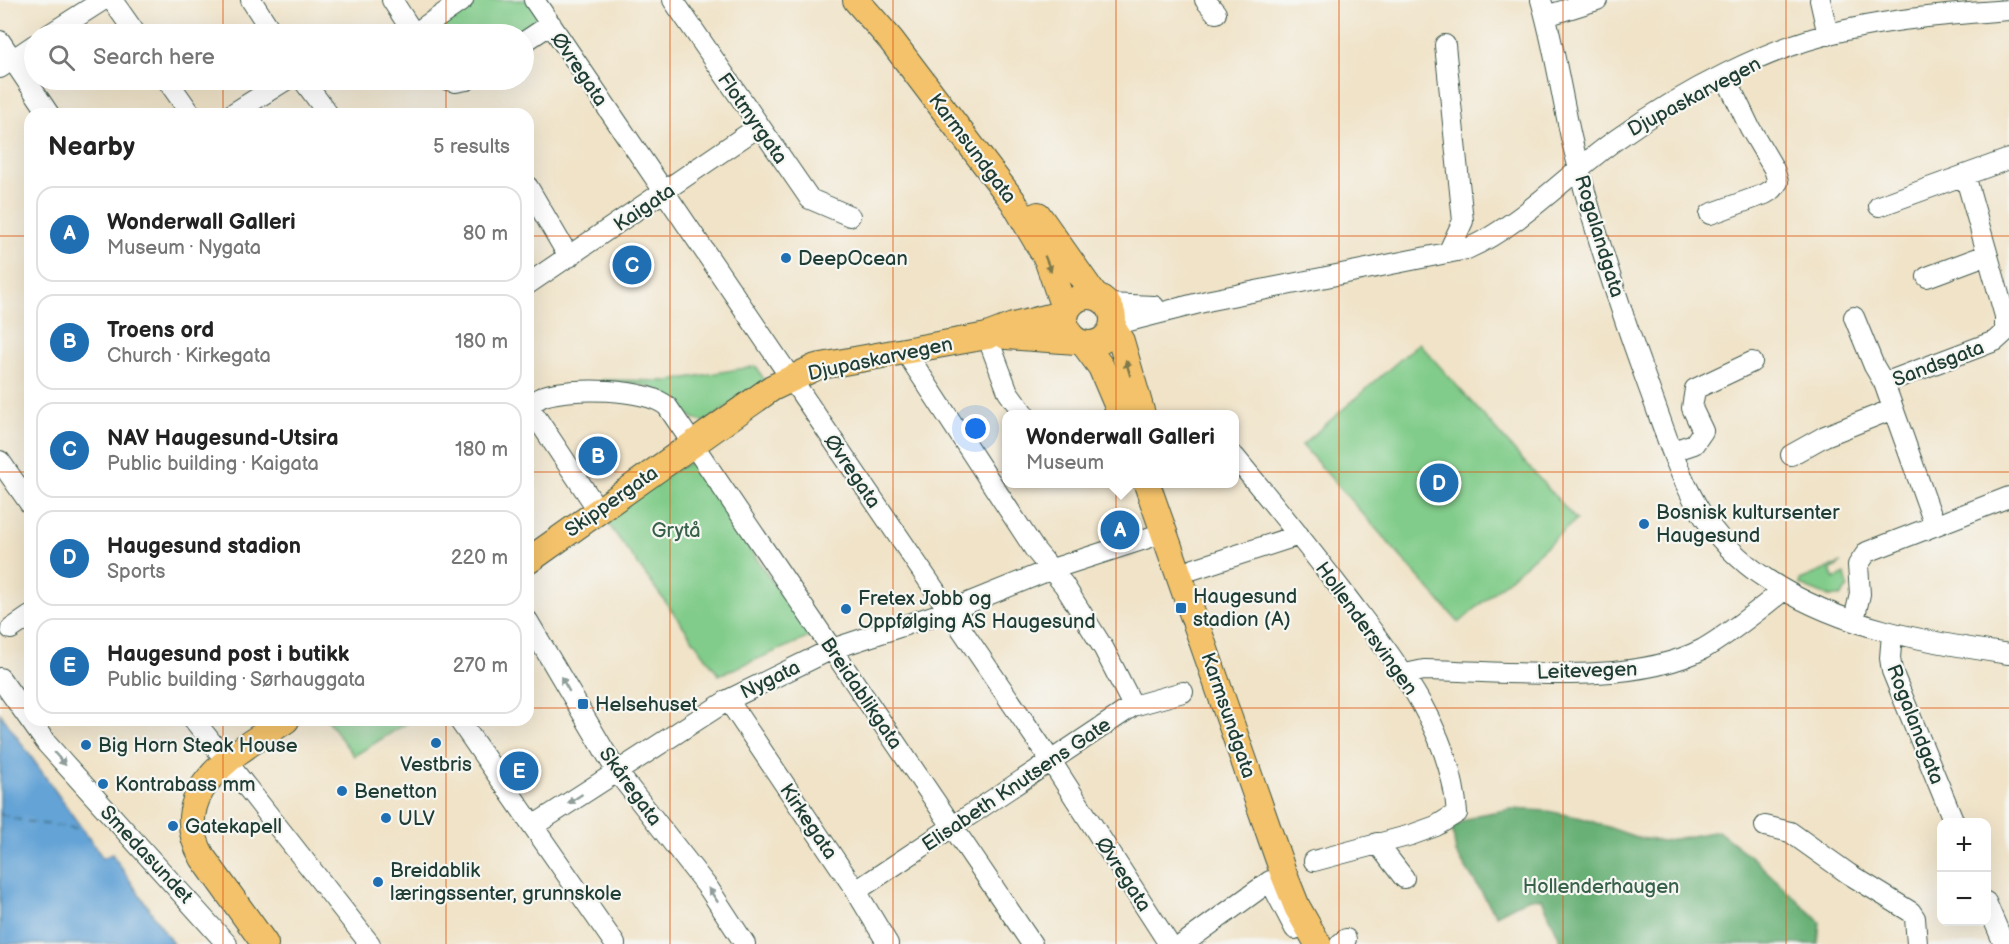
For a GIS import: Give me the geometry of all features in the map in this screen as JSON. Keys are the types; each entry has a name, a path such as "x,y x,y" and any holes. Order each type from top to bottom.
{"main road":[{"name":"Karmsundgata","path":"856,0 891,40 1013,201 1047,260 1065,312"},
{"name":"Karmsundgata","path":"879,0 1107,313 1121,341 1141,410"},
{"path":"1080,342 1101,340 1107,313 1076,298 1065,312 1066,328 1101,367 1119,410"},
{"name":"Djupaskarvegen","path":"694,442 790,378 816,368 987,336 1013,326 1065,312"},
{"name":"Djupaskarvegen","path":"987,336 1080,342"},
{"name":"Skippergata","path":"534,557 694,442"},
{"name":"Karmsundgata","path":"1149,488 1283,872 1297,907 1318,944"},
{"name":"Karmsundgata","path":"1167,488 1290,857 1321,928 1339,942"},
{"path":"265,944 203,858 191,832 190,819 195,800 204,784 242,749 277,726"}],"street":[{"path":"66,24 103,0"},
{"path":"112,0 129,24"},
{"path":"251,0 267,24"},
{"path":"392,0 408,24"},
{"path":"428,24 463,0"},
{"name":"Flotmyrgata","path":"673,0 758,127 810,199 850,216"},
{"name":"Rogalandgata","path":"1597,0 1544,8 1579,166 1609,272 1673,452 1694,504 1708,524 1746,563 1784,590 1892,634 1890,658 1892,671 1952,818"},
{"path":"1820,0 1828,35"},
{"name":"Øvregata","path":"537,1 664,194 1051,760 1169,944"},
{"name":"Djupaskarvegen","path":"1107,313 1211,300 1467,249 1502,230 1579,166 1619,137 1725,76 1828,35 1926,16 2009,10"},
{"path":"534,35 551,24"},
{"path":"0,41 6,64 24,85"},
{"path":"1445,45 1463,221 1448,253"},
{"path":"6,64 24,52"},
{"path":"1710,214 1765,194 1778,182 1774,169 1750,128 1725,76"},
{"path":"28,90 44,108"},
{"path":"174,90 187,108"},
{"path":"242,108 270,90"},
{"path":"310,90 324,108"},
{"name":"Kaigata","path":"534,280 664,194 758,127"},
{"path":"1879,206 2009,159"},
{"name":"Sandsgata","path":"1884,383 2001,338 2005,332 2005,316 1965,175"},
{"path":"534,197 569,257"},
{"path":"1927,277 1986,255"},
{"name":"Sandsgata","path":"1854,317 1874,366 1884,383 1935,526"},
{"path":"987,336 1008,392 1021,410"},
{"path":"905,351 1035,550 1052,569 1104,649 1133,706"},
{"path":"1673,452 1694,444 1703,431 1692,408 1695,389 1752,362"},
{"path":"534,401 543,396 584,391 652,397 667,406 694,442"},
{"path":"1791,455 1824,436 1893,409"},
{"path":"534,414 598,510"},
{"name":"Breidablikgata","path":"694,442 1032,944"},
{"path":"0,461 22,475"},
{"name":"Hollendersvingen","path":"1239,462 1299,535 1405,674 1445,755 1455,792 1457,813 1436,826 1314,861"},
{"path":"1854,620 1860,594 1857,576 1862,558 1876,548 2009,497"},
{"path":"1194,569 1299,535"},
{"name":"Nygata","path":"533,826 728,700 832,649 948,611 1052,569 1151,537"},
{"name":"Leitevegen","path":"1405,674 1424,670 1606,673 1654,666 1703,649 1784,590"},
{"path":"11,629 24,620"},
{"name":"Skåregata","path":"534,631 617,772 709,889 745,944"},
{"path":"1892,634 2009,654"},
{"name":"Smedasundet","path":"0,678 24,712"},
{"name":"Elisabeth Knutsens Gate","path":"856,891 1133,706 1184,692"},
{"name":"Kirkegata","path":"728,700 856,891 888,944"},
{"name":"Smedasundet","path":"34,726 47,744 227,944"},
{"path":"197,726 221,769 370,944"},
{"path":"463,726 615,944"},
{"path":"1765,826 1790,832 1849,874 1911,912 1915,918 1917,944"},
{"path":"1377,843 1404,878"},
{"path":"1183,944 1270,880 1305,944"},
{"path":"1991,914 2004,944"}],"green space":[{"path":"463,0 541,0 551,24 534,30 534,24 429,24"},
{"path":"1419,343 1576,520 1459,623 1302,445"},
{"path":"756,366 766,383 705,422 688,415 667,395 651,387 602,383 602,380 669,381"},
{"name":"Grytå","path":"691,462 810,637 719,675 598,510"},
{"path":"1841,563 1830,571 1835,579 1845,574 1848,587 1841,596 1827,596 1800,585 1800,580"},
{"path":"332,726 402,726 354,756"},
{"name":"Hollenderhaugen","path":"1511,809 1548,811 1582,818 1639,838 1663,841 1718,831 1754,859 1820,922 1818,944 1562,944 1542,899 1529,898 1496,915 1456,853 1452,827 1477,815"}],"water":[{"path":"0,713 103,858 112,854 173,944 0,944"}],"ferry route":[{"path":"0,814 23,821 82,829"}],"place":[{"name":"DeepOcean","path":"786,258"},
{"name":"NAV Haugesund-Utsira","path":"632,265"},
{"name":"Troens ord","path":"598,456"},
{"name":"Haugesund stadion","path":"1439,483"},
{"name":"Bosnisk kultursenter Haugesund","path":"1644,524"},
{"name":"Wonderwall Galleri","path":"1120,530"},
{"name":"Haugesund stadion (A)","path":"1181,608"},
{"name":"Fretex Jobb og Oppfølging AS Haugesund","path":"846,609"},
{"name":"Helsehuset","path":"583,704"},
{"name":"Vestbris","path":"436,743"},
{"name":"Big Horn Steak House","path":"86,745"},
{"name":"Haugesund post i butikk","path":"519,771"},
{"name":"Kontrabass mm","path":"103,784"},
{"name":"Benetton","path":"342,791"},
{"name":"ULV","path":"386,818"},
{"name":"Gatekapell","path":"173,826"},
{"name":"Breidablik læringssenter, grunnskole","path":"378,882"}]}
